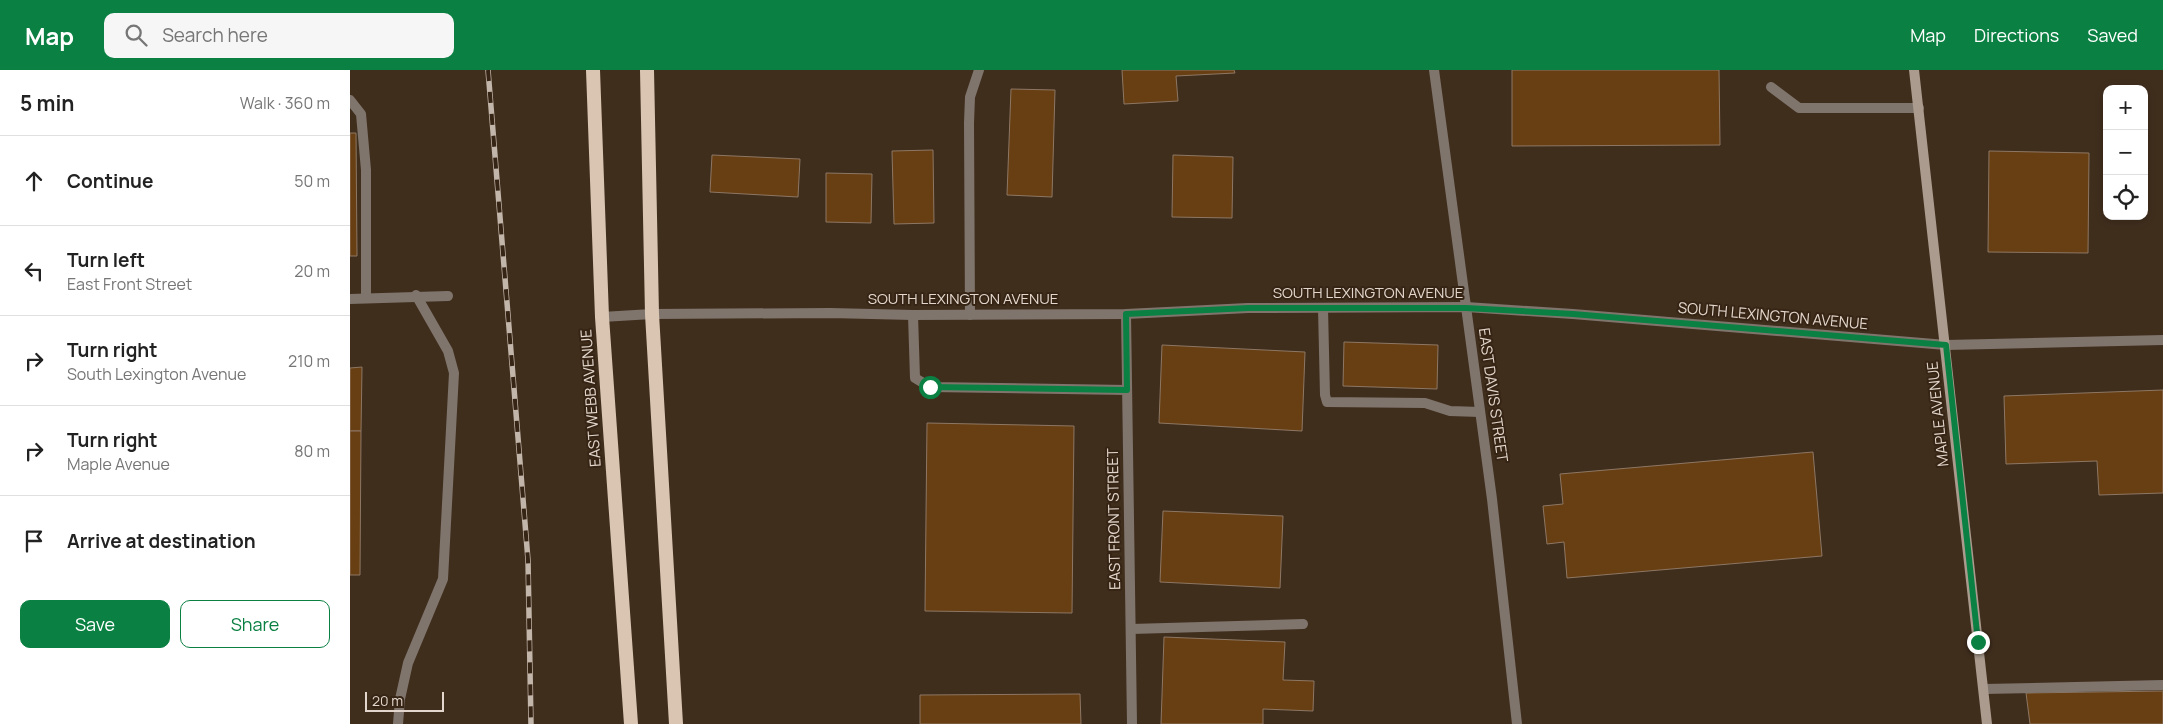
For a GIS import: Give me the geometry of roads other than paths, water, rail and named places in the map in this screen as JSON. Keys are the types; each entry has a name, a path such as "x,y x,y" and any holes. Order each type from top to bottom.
{"highway":[{"name":"EAST WEBB AVENUE","path":"593,70 602,317 632,724"},
{"path":"647,70 652,314 676,724"}],"main road":[{"name":"MAPLE AVENUE","path":"1914,70 1988,724"}],"street":[{"path":"970,315 969,123 970,98 979,70"},
{"name":"EAST DAVIS STREET","path":"1434,70 1492,499 1517,724"},
{"path":"1771,87 1799,108 1919,108"},
{"path":"350,100 361,114 365,161 366,298"},
{"path":"398,724 400,699 408,663 443,579 454,373 448,352 416,295"},
{"path":"350,299 416,295 448,296"},
{"name":"SOUTH LEXINGTON AVENUE","path":"602,317 652,314 1126,314 1248,308 1466,308 1573,314 1946,345 2163,340"},
{"path":"1323,308 1325,395 1327,402 1424,403 1450,411 1480,412"},
{"name":"EAST FRONT STREET","path":"1126,314 1132,724"},
{"path":"913,315 915,378 930,387 1127,390"},
{"path":"1131,628 1303,624"},
{"path":"1984,689 2163,685"}],"railway":[{"path":"488,70 528,560 531,724"}]}
